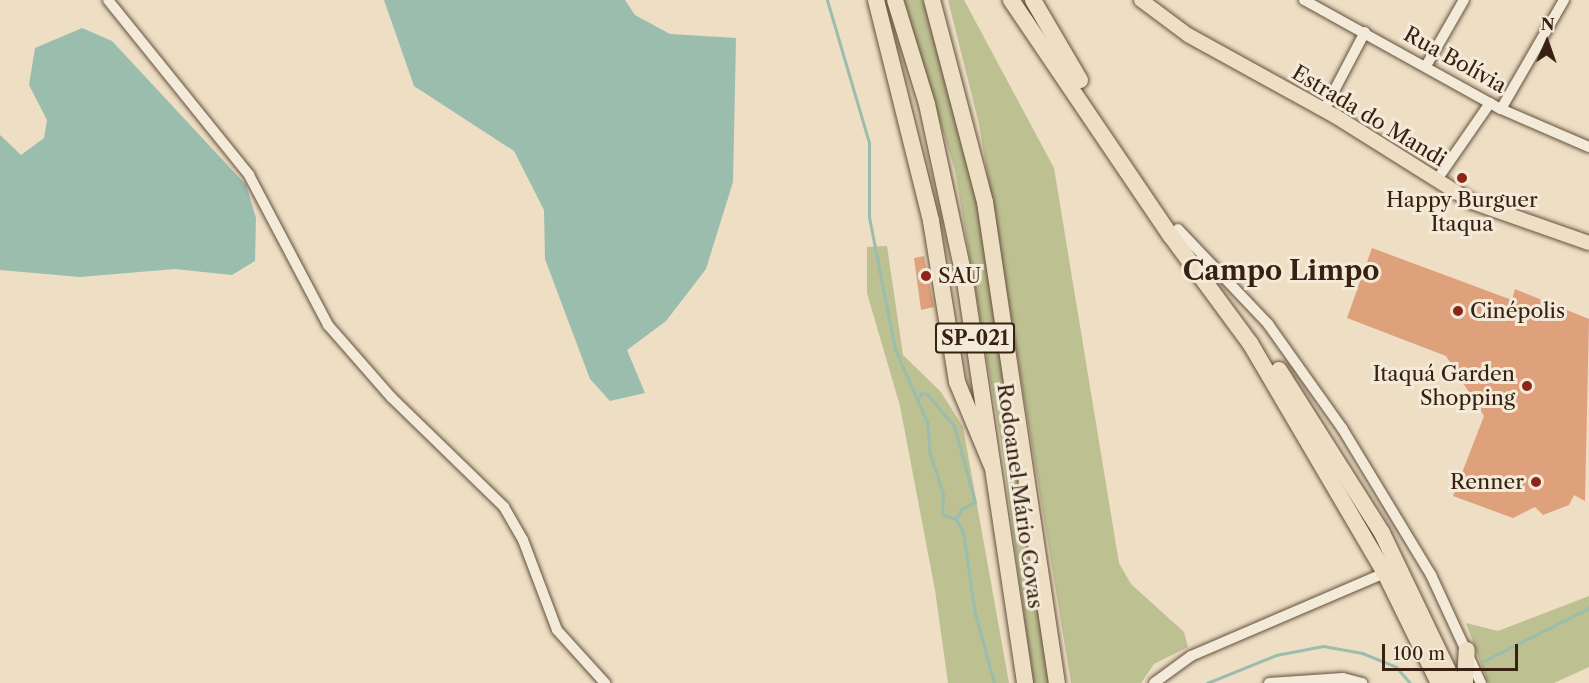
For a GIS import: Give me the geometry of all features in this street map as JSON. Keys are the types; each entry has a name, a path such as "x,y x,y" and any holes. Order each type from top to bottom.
{"highway":[{"path":"876,0 932,221 957,382 978,442 998,476"},
{"name":"Rodoanel Mário Covas","path":"895,0 947,185 998,476 1025,683"},
{"name":"Rodoanel Mário Covas","path":"932,0 985,202 1057,683"},
{"path":"1011,0 1171,236 1250,343 1385,573 1436,677 1445,683"},
{"path":"1033,0 1178,229 1258,339 1365,504 1454,683"},
{"path":"1465,683 1467,650"}],"main road":[{"name":"Estrada do Mandi","path":"1141,0 1222,55 1324,110 1472,202 1589,243"}],"street":[{"path":"108,0 249,175 334,333 391,397 504,507 523,540 557,630 605,683"},
{"name":"Rua Bolívia","path":"1304,0 1426,66 1501,110 1589,147"},
{"path":"1426,66 1464,0"},
{"path":"1501,110 1564,0"},
{"path":"1324,110 1365,32"},
{"path":"1436,181 1490,103"},
{"path":"1178,229 1268,324 1316,390 1431,575 1481,683"},
{"path":"1154,683 1191,656 1385,573"},
{"path":"1269,683 1343,678 1362,683"}],"shaded area":[{"path":"384,0 625,0 635,15 670,34 736,38 733,182 706,269 666,321 627,350 645,393 610,401 590,379 545,259 544,210 514,151 414,86"},
{"path":"903,0 923,0 973,175 1052,683 1033,683 1001,442 955,171"},
{"path":"948,0 964,0 1054,168 1119,563 1131,584 1184,632 1188,647 1154,664 1141,683 1071,683 979,124"},
{"path":"82,28 112,41 246,185 256,218 255,261 232,275 175,269 80,277 0,270 0,135 21,155 44,138 47,120 29,85 35,48"},
{"path":"887,246 903,355 941,392 963,427 1009,683 948,683 935,590 900,406 867,293 867,247"},
{"path":"1589,596 1589,667 1554,683 1488,683 1466,623 1498,631"}],"building":[{"name":"Itaquá Garden Shopping","path":"1372,248 1512,300 1515,289 1589,319 1585,501 1574,495 1569,505 1543,515 1535,507 1513,518 1453,496 1484,416 1446,356 1347,318"},
{"name":"SAU","path":"924,256 934,307 921,310 914,258"}],"waterway":[{"path":"827,0 869,143 869,217 895,349 927,422 930,454 943,493 942,514 956,519 963,532 975,613 994,683"},
{"path":"918,399 921,393 927,394 954,426 975,502 961,509 956,519"},
{"path":"1484,661 1589,608"},
{"path":"1207,683 1276,655 1323,646 1362,653 1396,667 1410,683"}],"place":[{"name":"Happy Burguer Itaqua","path":"1462,178"},
{"name":"SAU","path":"926,276"},
{"name":"Cinépolis","path":"1458,311"},
{"name":"Itaquá Garden Shopping","path":"1527,386"},
{"name":"Renner","path":"1536,482"}],"district":[{"name":"Campo Limpo","path":"1281,271"}]}
